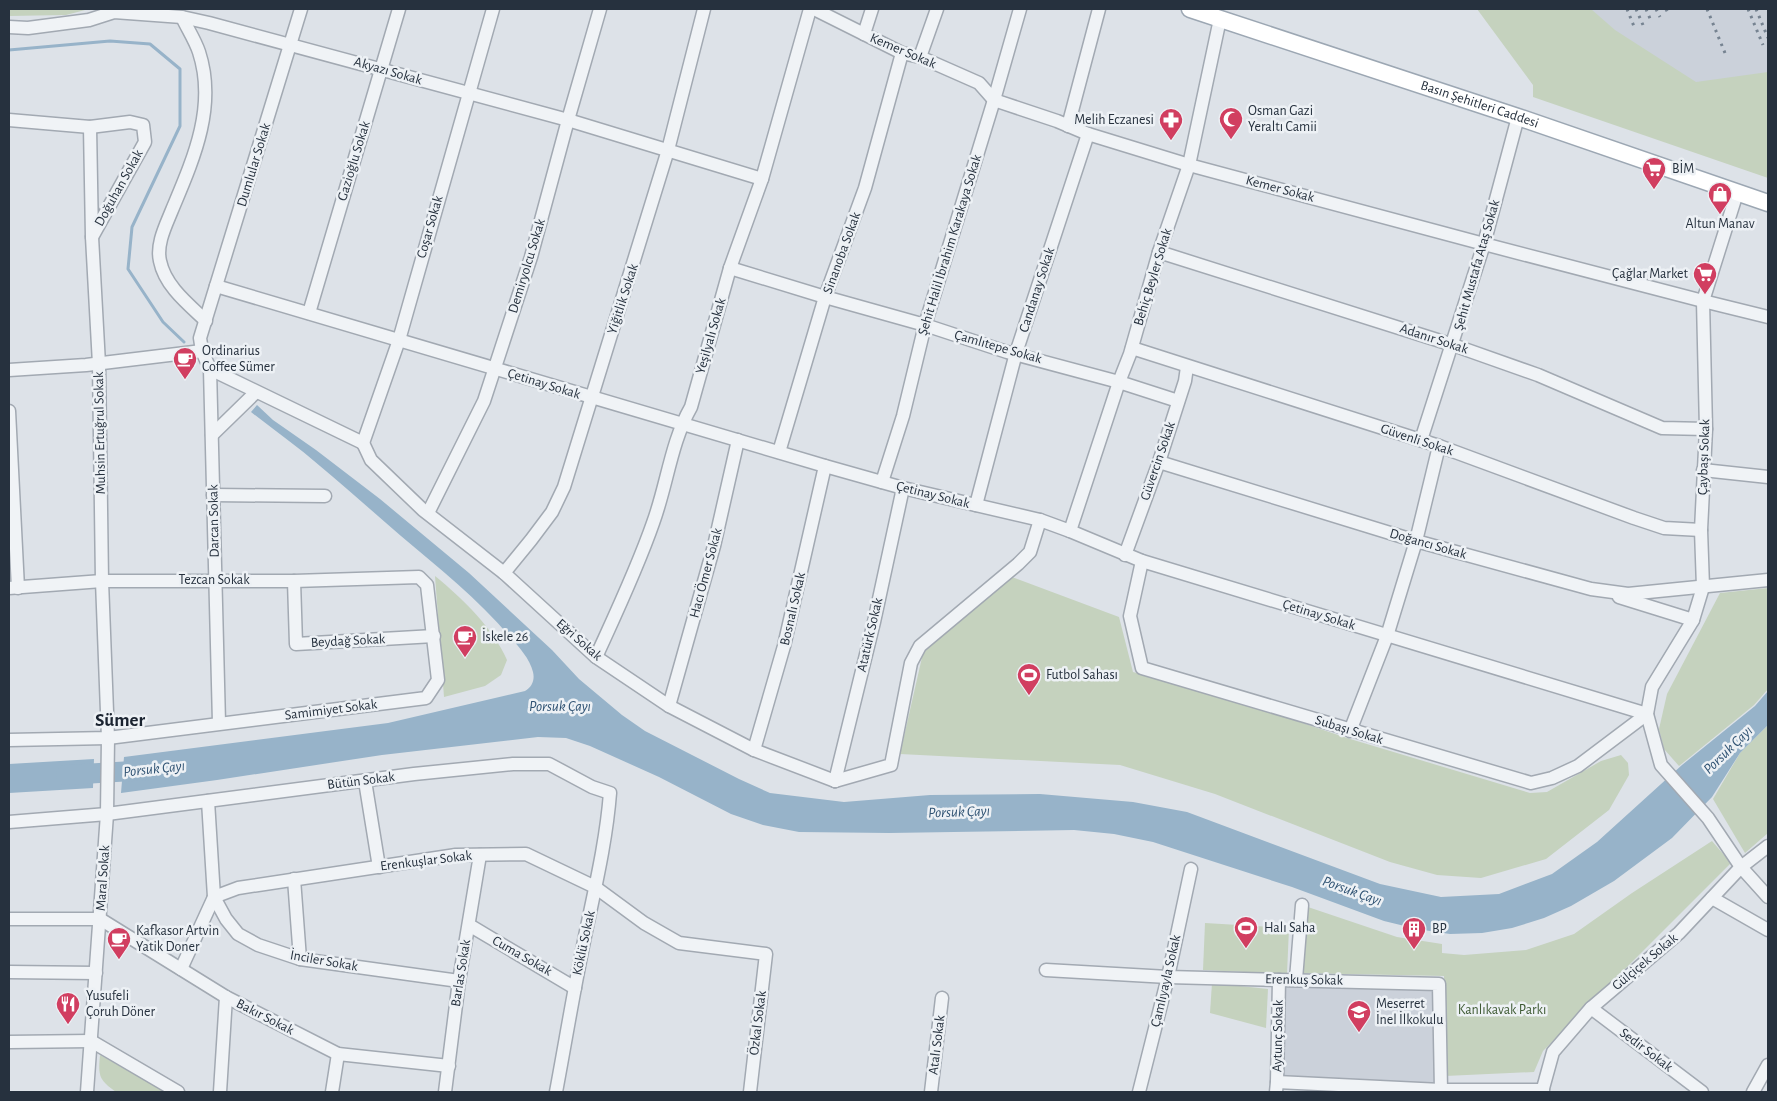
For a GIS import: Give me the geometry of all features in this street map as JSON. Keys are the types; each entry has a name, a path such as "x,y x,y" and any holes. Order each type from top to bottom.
{"main road":[{"name":"Basın Şehitleri Caddesi","path":"1190,9 1518,117 1768,203"}],"street":[{"name":"Dumlular Sokak","path":"206,321 302,9"},
{"name":"Gazioğlu Sokak","path":"308,313 400,9"},
{"name":"Coşar Sokak","path":"363,443 398,340 493,9"},
{"name":"Demiryolcu Sokak","path":"428,513 484,401 531,257 600,9"},
{"name":"Yiğitlik Sokak","path":"504,573 532,540 552,512 564,487 668,150 704,9"},
{"path":"864,34 872,9"},
{"path":"920,57 937,9"},
{"name":"Şehit Halil İbrahim Karakaya Sokak","path":"882,482 903,416 925,325 1020,9"},
{"path":"1068,126 1099,9"},
{"name":"Kemer Sokak","path":"818,10 902,53 920,57 979,83 994,100 1088,134 1189,165 1703,302 1768,317"},
{"name":"Yeşilyalı Sokak","path":"596,658 654,522 682,424 691,407 730,268 762,179 818,10"},
{"name":"Akyazı Sokak","path":"9,28 28,28 89,20 114,12 183,13 209,23 568,120 762,179"},
{"path":"183,13 199,51 205,80 205,106 201,132 192,164 162,234 159,260 164,274 180,297 206,321"},
{"name":"Behiç Beyler Sokak","path":"1070,531 1132,348 1160,252 1189,165 1220,19"},
{"name":"Sinanoba Sokak","path":"779,452 825,297 865,188 902,53"},
{"name":"Şehit Mustafa Ataş Sokak","path":"1422,440 1484,244 1518,117"},
{"name":"Doğuhan Sokak","path":"9,120 90,128 130,122 142,125 145,142 92,237"},
{"name":"Muhsin Ertuğrul Sokak","path":"90,128 92,237 99,364 102,581 108,738 106,791"},
{"name":"Candanay Sokak","path":"976,505 1016,353 1088,134"},
{"name":"Çaybaşı Sokak","path":"1647,714 1652,687 1693,620 1703,587 1701,530 1706,429 1703,302 1737,193"},
{"name":"Adanır Sokak","path":"1160,252 1453,345 1538,376 1662,428 1706,429"},
{"name":"Çamlıtepe Sokak","path":"730,268 925,325 1006,352 1016,353 1119,382 1178,401"},
{"name":"Çetinay Sokak","path":"216,286 825,466 903,488 1040,520 1142,561 1647,714"},
{"name":"Darcan Sokak","path":"206,321 200,338 202,351 210,369 219,724"},
{"name":"Güvenli Sokak","path":"1132,348 1422,440 1664,528 1701,530"},
{"path":"9,370 99,364 202,351"},
{"name":"Güvercin Sokak","path":"1125,555 1159,462 1187,367"},
{"path":"210,369 363,443"},
{"path":"212,435 256,392"},
{"path":"9,411 13,588"},
{"name":"Hacı Ömer Sokak","path":"669,706 714,546 738,440"},
{"name":"Eğri Sokak","path":"363,443 371,460 428,513 504,573 596,658 669,706 754,750 835,781"},
{"path":"1350,731 1386,636 1416,541 1439,446"},
{"name":"Doğancı Sokak","path":"1159,462 1416,541 1591,589 1628,594 1768,580"},
{"name":"Bosnalı Sokak","path":"754,750 784,646 825,466"},
{"path":"1703,470 1768,477"},
{"name":"Atatürk Sokak","path":"835,781 874,622 903,488"},
{"path":"213,495 324,496"},
{"path":"835,781 891,765 911,663 920,646 1030,552 1040,520"},
{"name":"Subaşı Sokak","path":"1142,561 1130,616 1142,668 1531,783 1552,778 1578,766 1647,714"},
{"name":"Tezcan Sokak","path":"13,588 102,581 419,577"},
{"name":"Samimiyet Sokak","path":"9,740 108,738 426,698 438,680 427,585 419,577"},
{"name":"Beydağ Sokak","path":"294,580 296,644 434,636"},
{"path":"1591,589 1693,620"},
{"path":"1647,714 1661,765 1708,818 1712,827 1741,867 1768,897"},
{"name":"Bütün Sokak","path":"9,822 107,814 365,780 513,764 549,764 592,787 610,793"},
{"path":"365,780 379,867"},
{"name":"Maral Sokak","path":"87,1092 107,814 106,791"},
{"name":"Köklü Sokak","path":"556,1092 609,811 610,793"},
{"path":"181,969 214,896 208,801"},
{"name":"Gülçiçek Sokak","path":"1543,1091 1553,1052 1590,1008 1679,933 1741,867 1768,846"},
{"name":"Erenkuşlar Sokak","path":"214,896 238,888 456,855 526,854 595,887 644,923 679,943 766,954"},
{"name":"Barlas Sokak","path":"445,1092 459,981 480,855"},
{"name":"Çamlıyayla Sokak","path":"1139,1092 1168,977 1191,869"},
{"path":"294,879 300,959"},
{"name":"İnciler Sokak","path":"214,896 226,919 238,934 258,945 300,959 459,981"},
{"path":"1712,898 1768,930"},
{"path":"1296,979 1302,904"},
{"path":"9,919 100,919"},
{"name":"Bakır Sokak","path":"100,919 226,997 338,1054 449,1066"},
{"name":"Cuma Sokak","path":"469,925 575,988"},
{"name":"Özkal Sokak","path":"750,1092 766,954"},
{"name":"Erenkuş Sokak","path":"1046,970 1168,977 1439,984 1441,1090"},
{"path":"9,972 96,972"},
{"name":"Aytunç Sokak","path":"1276,1087 1279,980"},
{"path":"220,1092 226,997"},
{"name":"Atalı Sokak","path":"931,1092 942,998"},
{"name":"Sedir Sokak","path":"1590,1008 1702,1092"},
{"path":"9,1042 91,1041 178,1092"},
{"path":"332,1092 338,1054"},
{"path":"1760,1089 1768,1065"},
{"path":"1276,1087 1543,1091"}],"shaded area":[{"path":"1504,9 1768,9 1768,133"},
{"name":"Meserret İnel İlkokulu","path":"1279,980 1439,984 1441,1090 1277,1082"}],"green space":[{"path":"9,9 89,9 66,15 9,16"},
{"path":"1477,9 1591,9 1615,30 1696,82 1768,72 1768,178 1533,97 1533,85"},
{"path":"435,576 476,614 493,636 507,660 501,675 485,686 444,697"},
{"path":"1009,576 1119,617 1133,672 1267,711 1347,738 1530,793 1547,792 1601,761 1621,755 1628,763 1629,775 1609,810 1546,859 1481,878 1437,875 1390,862 1215,794 1120,765 900,754 923,653"},
{"path":"1768,588 1768,689 1754,705 1679,766 1664,749 1659,729 1667,694 1720,593"},
{"path":"1768,725 1768,833 1745,853 1713,799 1740,753"},
{"name":"Kanlıkavak Parkı","path":"1712,841 1731,863 1543,1051 1534,1072 1445,1076 1444,976 1297,973 1302,905 1397,937 1442,944 1442,953 1464,955 1526,950 1574,934 1632,893"},
{"name":"Halı Saha","path":"1205,923 1289,928 1287,974 1203,970"},
{"path":"1212,983 1268,989 1266,1028 1210,1013"},
{"path":"100,1055 167,1092 116,1092 101,1077 99,1068"}],"water":[{"name":"Porsuk Çayı","path":"257,405 273,420 380,499 469,573 552,650 579,679 622,715 645,731 770,793 844,802 930,795 1040,794 1133,802 1187,812 1380,884 1441,897 1499,894 1552,874 1597,842 1682,765 1755,706 1768,691 1768,725 1740,753 1712,797 1672,838 1614,881 1571,906 1544,918 1512,928 1482,933 1450,934 1384,921 1292,887 1153,842 1114,834 1074,830 889,833 799,832 763,825 731,814 659,777 590,746 566,738 538,737 382,755 121,793 124,757 388,723 525,691 534,678 532,667 527,658 485,610 444,572 303,452 251,412"},
{"name":"Porsuk Çayı","path":"94,759 93,788 9,793 9,764"}],"waterway":[{"path":"9,50 110,41 150,44 180,69 180,126 132,227 128,269 163,322 184,342"},
{"name":"Porsuk Çayı","path":"66,775 149,770"}],"railway":[{"path":"1627,9 1635,29"},
{"path":"1636,9 1643,25"},
{"path":"1646,9 1651,21"},
{"path":"1656,9 1660,17"},
{"path":"1666,9 1668,13"},
{"path":"1707,9 1725,53"},
{"path":"1748,9 1763,45"},
{"path":"1756,9 1768,38"}],"place":[{"name":"Osman Gazi Yeraltı Camii","path":"1231,140"},
{"name":"Melih Eczanesi","path":"1171,141"},
{"name":"BİM","path":"1654,190"},
{"name":"Altun Manav","path":"1720,215"},
{"name":"Çağlar Market","path":"1705,295"},
{"name":"Ordinarius Coffee Sümer","path":"185,380"},
{"name":"İskele 26","path":"465,658"},
{"name":"Futbol Sahası","path":"1029,696"},
{"name":"Halı Saha","path":"1246,949"},
{"name":"BP","path":"1414,950"},
{"name":"Kafkasor Artvin Yatik Doner","path":"119,960"},
{"name":"Yusufeli Çoruh Döner","path":"68,1025"},
{"name":"Meserret İnel İlkokulu","path":"1359,1033"}],"district":[{"name":"Sümer","path":"120,720"}]}
